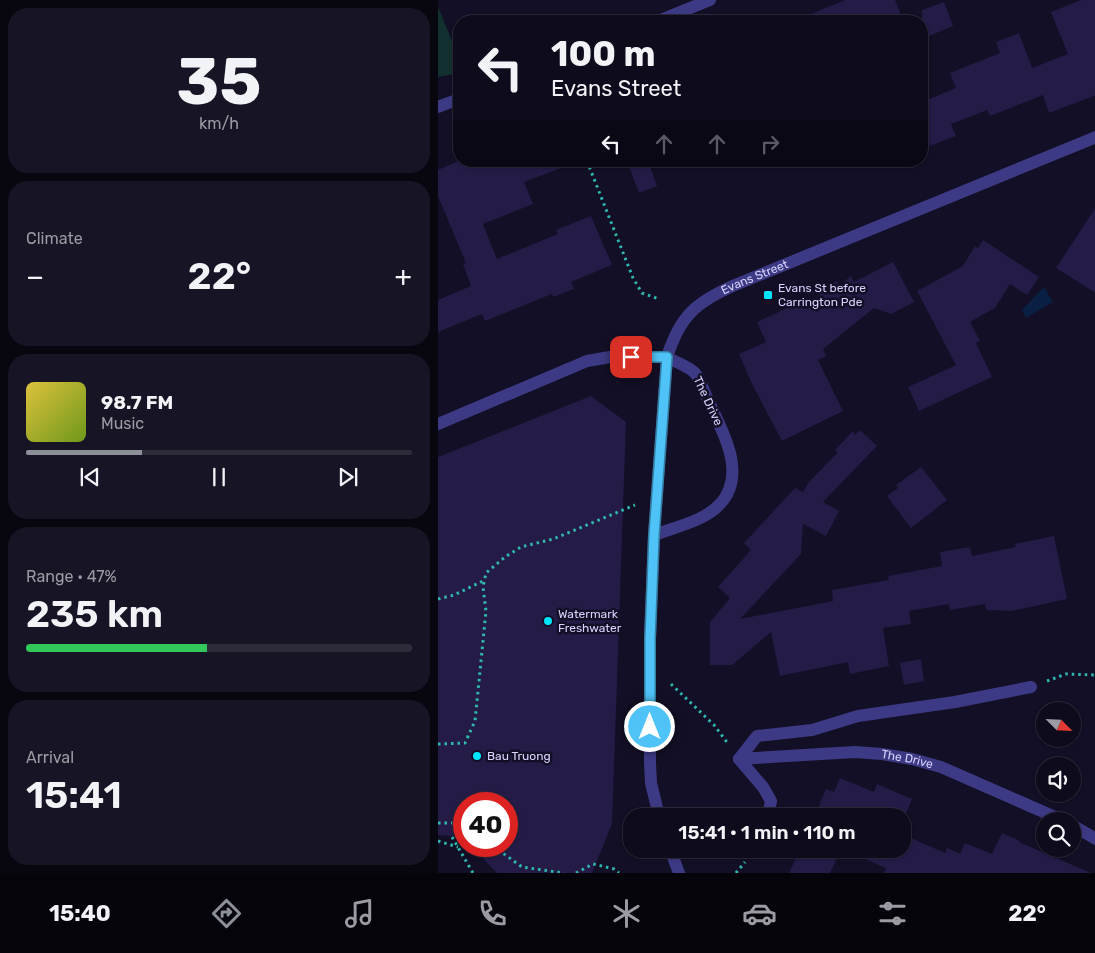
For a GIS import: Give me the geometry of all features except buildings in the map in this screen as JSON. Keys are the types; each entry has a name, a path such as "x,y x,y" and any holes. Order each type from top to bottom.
{"street":[{"path":"673,15 710,0"},
{"path":"438,106 453,101"},
{"name":"Evans Street","path":"657,808 651,783 650,763 650,639 654,535 667,357 674,336 685,319 699,304 716,293 1096,138"},
{"path":"438,424 587,361 610,357 667,357"},
{"name":"The Drive","path":"654,535 701,517 721,504 732,481 732,469 724,436 695,372 667,357"},
{"path":"770,808 771,801 739,759 756,736 812,730 858,716 955,702 1031,687"},
{"name":"The Drive","path":"739,759 855,752 912,759 941,767 1044,812"},
{"path":"1081,830 1096,839"},
{"path":"673,858 679,873"}],"path":[{"path":"589,167 633,278 642,293 659,299"},
{"path":"438,744 465,743 475,721 486,611 483,587 486,573 505,557 521,547 553,539 635,505"},
{"path":"438,598 454,595 484,581"},
{"path":"1031,687 1066,674 1096,676"},
{"path":"671,684 714,725 739,759"},
{"path":"438,823 453,823"},
{"path":"438,841 453,846"},
{"path":"464,857 473,873"},
{"path":"508,857 522,867 564,873"},
{"path":"576,873 593,864 614,869 619,873"}],"green space":[{"path":"438,7 453,43 453,74 438,77"}],"water":[{"path":"1044,287 1053,302 1026,318 1022,310"}],"place":[{"name":"Evans St before Carrington Pde","path":"768,295"},
{"name":"Watermark Freshwater","path":"548,621"},
{"name":"Bau Truong","path":"477,756"}],"route":[{"path":"631,357 667,357 654,535 650,639 650,727"}]}
